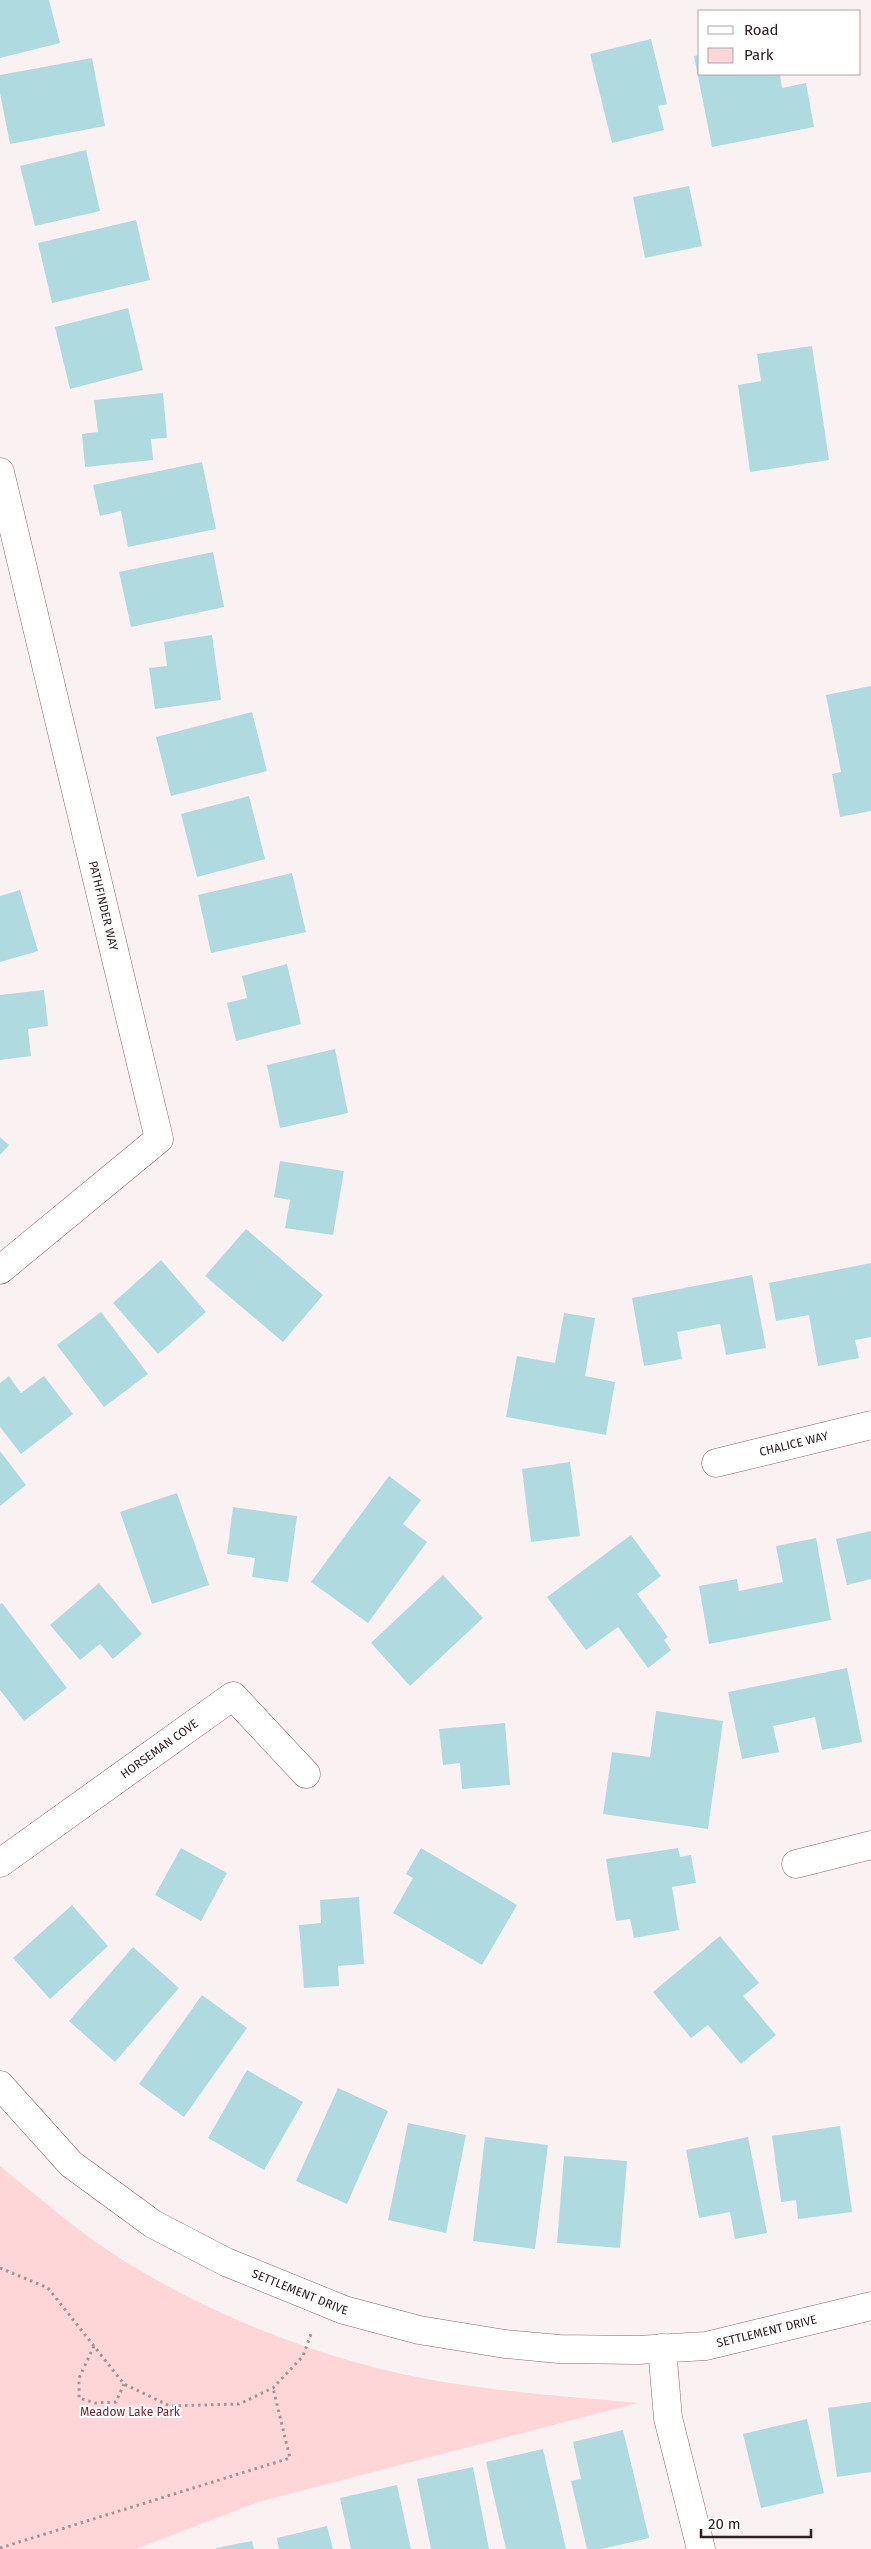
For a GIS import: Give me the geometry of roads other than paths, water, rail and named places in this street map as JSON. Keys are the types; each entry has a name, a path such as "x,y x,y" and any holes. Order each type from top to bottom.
{"street":[{"name":"PATHFINDER WAY","path":"0,472 159,1139 0,1270"},
{"name":"CHALICE WAY","path":"716,1463 871,1425"},
{"name":"HORSEMAN COVE","path":"0,1863 233,1696 306,1774"},
{"path":"796,1864 871,1845"},
{"name":"SETTLEMENT DRIVE","path":"0,2085 71,2164 153,2224 226,2262 344,2310 419,2330 505,2344 559,2349 706,2346 871,2306"},
{"path":"662,2348 668,2418 702,2549"}],"park label":[{"name":"Meadow Lake Park","path":"130,2412"}]}
